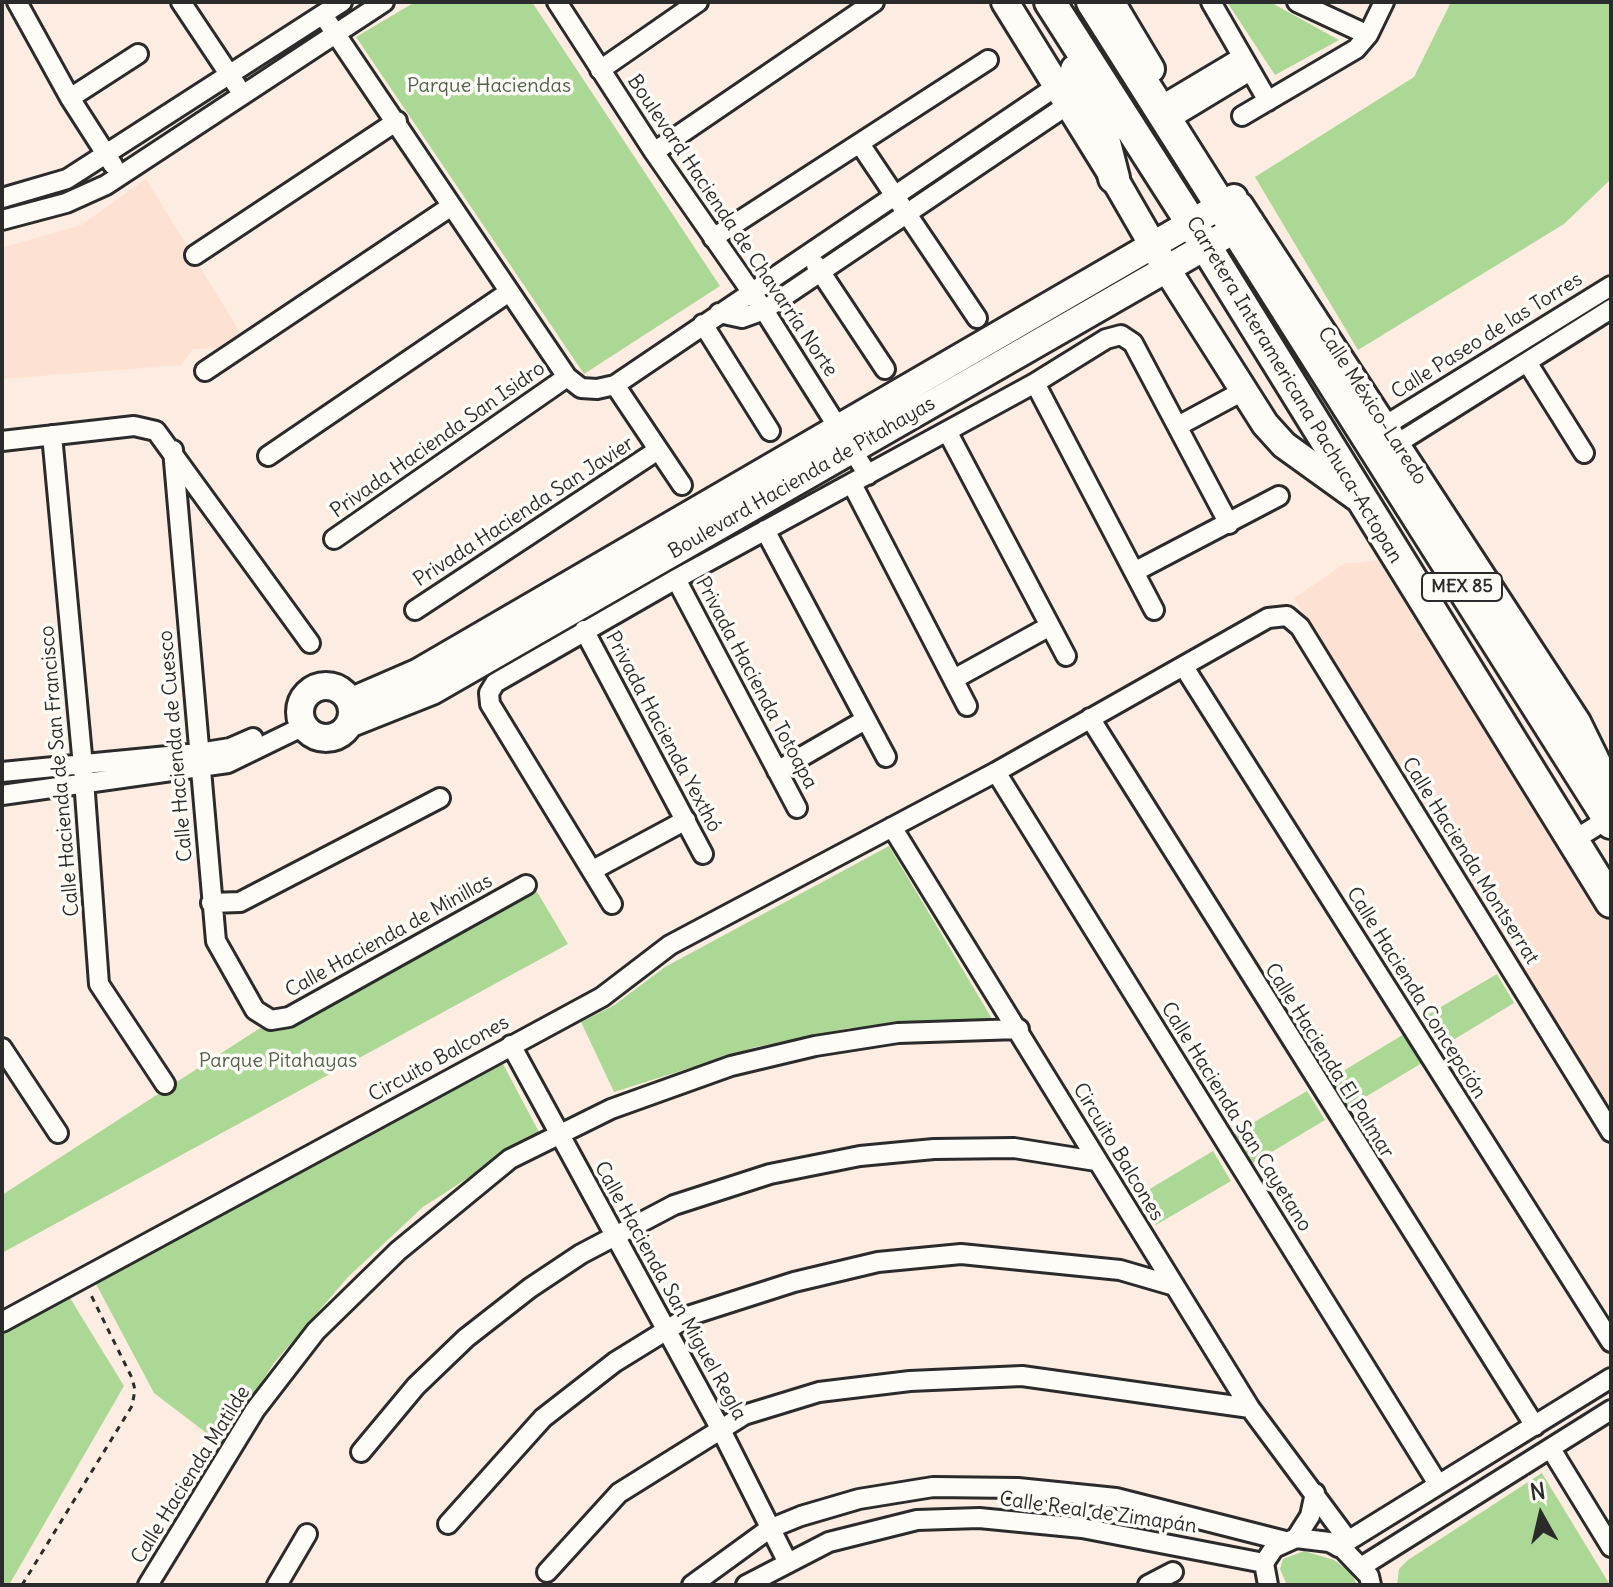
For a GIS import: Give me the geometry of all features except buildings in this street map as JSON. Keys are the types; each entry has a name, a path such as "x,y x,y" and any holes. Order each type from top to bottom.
{"main road":[{"name":"Carretera Interamericana Pachuca-Actopan","path":"1049,2 1199,234 1360,499 1611,899"},
{"path":"1049,2 1101,127 1114,178"},
{"name":"Carretera Interamericana Pachuca-Actopan","path":"1092,2 1234,214 1265,278 1610,820"},
{"path":"1159,172 1179,173 1194,153"},
{"path":"1233,293 1243,278 1265,278"},
{"path":"1546,798 1568,797 1576,791 1581,776"}],"street":[{"path":"181,2 244,95"},
{"path":"2,198 67,179 342,2"},
{"path":"2,220 66,203 120,177 384,2"},
{"name":"Boulevard Hacienda de Chavarría Norte","path":"557,2 847,438 860,480 967,706"},
{"path":"600,70 698,2"},
{"path":"654,152 874,2"},
{"path":"1005,2 1243,391 1284,445 1360,499"},
{"path":"1111,2 1174,107 1194,153"},
{"path":"1211,2 1268,101"},
{"path":"1297,2 1368,35"},
{"path":"1242,116 1356,49 1368,35 1384,2"},
{"path":"19,3 70,98 120,177"},
{"path":"323,15 397,121 450,207 574,382 597,389 615,385 894,195 1063,95"},
{"path":"70,98 138,54"},
{"path":"713,238 988,60"},
{"path":"1174,107 1246,64"},
{"path":"719,313 742,318 764,310 907,214 1063,95"},
{"path":"195,255 397,121"},
{"path":"860,144 977,318"},
{"path":"205,371 450,207"},
{"name":"Boulevard Hacienda de Pitahayas","path":"349,713 432,691 847,438 1234,214"},
{"name":"Calle México-Laredo","path":"1234,214 1392,434 1577,722 1606,781 1610,820"},
{"path":"809,252 885,369"},
{"name":"Calle Paseo de las Torres","path":"1392,434 1440,392 1611,285"},
{"path":"268,456 509,292"},
{"path":"1392,434 1450,411 1611,309"},
{"path":"703,324 770,431"},
{"path":"612,904 490,704 489,693 495,683 584,630 1035,383 1106,339 1121,335 1133,343 1229,524"},
{"path":"1527,362 1584,453"},
{"name":"Privada Hacienda San Isidro","path":"334,539 574,382"},
{"path":"1035,383 1154,610"},
{"path":"615,385 682,485"},
{"path":"1178,426 1243,391"},
{"path":"1440,392 1450,411"},
{"path":"2,441 134,426 156,431 173,450 310,643"},
{"path":"947,431 1066,656"},
{"name":"Calle Hacienda de San Francisco","path":"52,435 84,774 99,984 165,1084"},
{"name":"Calle Hacienda de Cuesco","path":"173,450 216,941 255,1010 271,1020"},
{"name":"Privada Hacienda San Javier","path":"415,610 658,450"},
{"path":"1134,572 1279,496"},
{"path":"765,530 886,757"},
{"name":"Privada Hacienda Totoapa","path":"676,579 797,808"},
{"name":"Circuito Balcones","path":"2,1322 602,997 670,945 996,772 1268,618 1287,616"},
{"name":"Calle Hacienda Montserrat","path":"1287,616 1300,627 1611,1132"},
{"path":"954,679 1050,626"},
{"name":"Privada Hacienda Yexthó","path":"584,630 703,854"},
{"name":"Calle Hacienda Concepción","path":"1184,667 1611,1342"},
{"path":"330,686 339,689 349,713 331,738 315,736 302,722 301,702 313,689 330,686"},
{"name":"Calle Hacienda El Palmar","path":"1090,718 1535,1426"},
{"path":"777,771 865,720"},
{"path":"2,772 84,774 200,761 302,722"},
{"name":"Calle Hacienda San Cayetano","path":"996,772 1438,1484"},
{"path":"2,795 84,774"},
{"path":"211,903 240,902 440,798"},
{"path":"593,870 686,820"},
{"path":"1574,840 1610,820"},
{"name":"Circuito Balcones","path":"892,827 1250,1408 1315,1493 1343,1543"},
{"name":"Calle Hacienda de Minillas","path":"271,1020 289,1017 526,885"},
{"name":"Calle Hacienda Matilde","path":"148,1585 255,1410 316,1331 398,1251 510,1159 611,1109 731,1066 815,1046 898,1033 1019,1029"},
{"name":"Calle Hacienda San Miguel Regla","path":"511,1045 720,1428 787,1561"},
{"path":"2,1048 58,1133"},
{"path":"361,1452 416,1386 466,1338 530,1288 616,1235 674,1205 770,1174 860,1156 934,1149 1014,1148 1096,1161"},
{"path":"448,1524 543,1418 615,1362 691,1315 794,1282 878,1262 961,1254 1120,1270 1175,1286"},
{"path":"547,1572 619,1493 744,1415 819,1392 910,1381 1022,1376 1250,1408"},
{"path":"1371,1585 1343,1543 1611,1378"},
{"path":"1361,1567 1611,1410"},
{"path":"1557,1412 1571,1436"},
{"path":"1551,1449 1611,1547"},
{"name":"Calle Real de Zimapán","path":"692,1585 769,1529 859,1499 933,1487 1018,1488 1116,1498 1290,1539 1343,1543"},
{"path":"1268,1585 1264,1563 1274,1548 1290,1539 1310,1516 1315,1493"},
{"name":"Calle Real de Zimapán","path":"746,1585 787,1561 829,1542 917,1520 979,1518 1082,1528 1264,1563"},
{"path":"277,1585 307,1534"},
{"path":"1148,1585 1173,1572"}],"path":[{"path":"22,1585 132,1406 135,1390 83,1279"}],"shaded area":[{"path":"146,179 240,332 217,348 193,349 181,365 2,379 2,243 4,247 81,225"},
{"path":"1386,559 1611,921 1611,1113 1294,598 1344,564"}],"green space":[{"name":"Parque Haciendas","path":"415,2 532,2 720,286 584,374 356,37"},
{"path":"1227,2 1270,2 1339,40 1275,75"},
{"path":"1451,2 1611,2 1611,179 1564,224 1358,350 1255,177 1414,77"},
{"path":"889,846 994,1022 849,1028 756,1047 614,1092 581,1022 613,1006 665,967"},
{"name":"Parque Pitahayas","path":"536,890 568,944 2,1253 2,1195 257,1030"},
{"path":"1497,974 1514,1003 1440,1048 1422,1018"},
{"path":"1404,1034 1422,1063 1347,1108 1330,1079"},
{"path":"503,1064 539,1132 423,1207 348,1277 274,1363 221,1444 154,1393 96,1284"},
{"path":"1307,1091 1325,1120 1250,1165 1232,1135"},
{"path":"1213,1151 1231,1181 1156,1225 1138,1196"},
{"path":"70,1298 124,1386 9,1585 2,1585 2,1334"},
{"path":"1542,1473 1610,1585 1397,1585 1399,1569 1408,1560"},
{"path":"1304,1551 1334,1560 1351,1572 1357,1585 1287,1585 1280,1569 1283,1559"}]}
